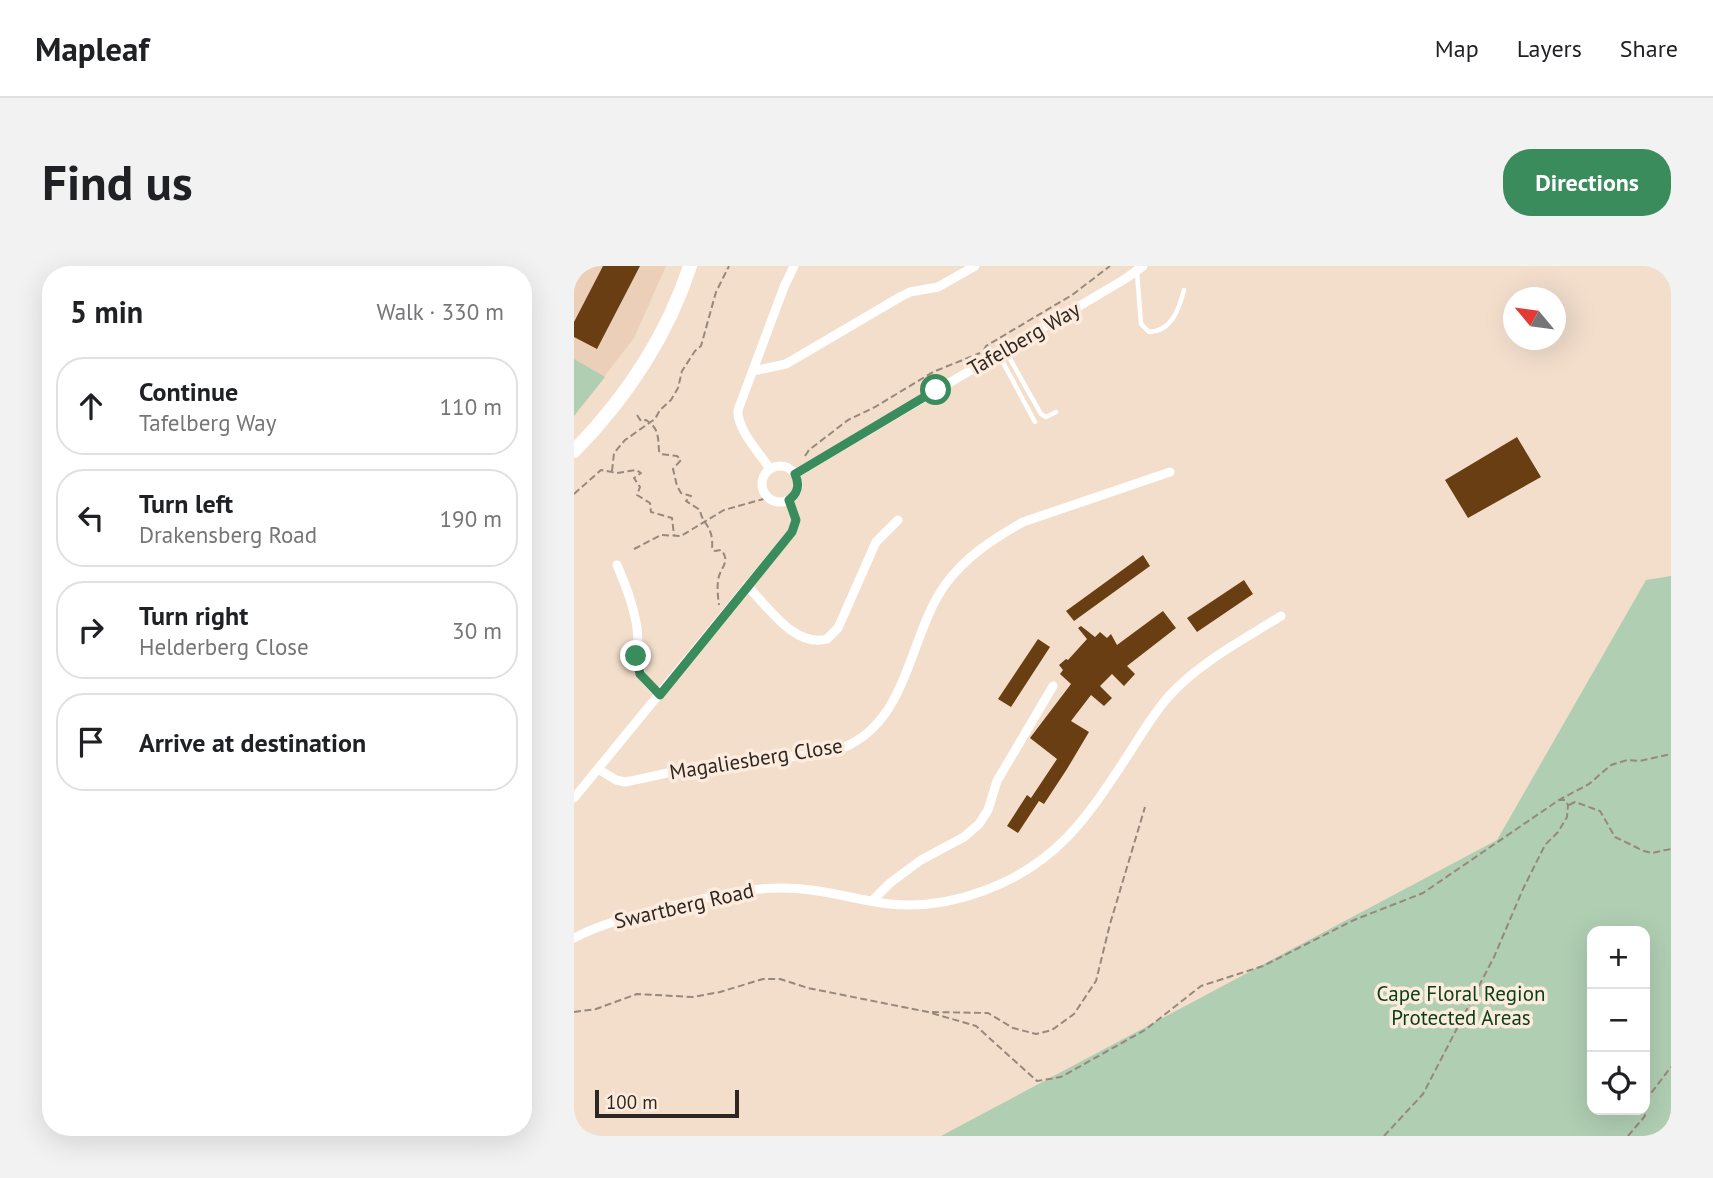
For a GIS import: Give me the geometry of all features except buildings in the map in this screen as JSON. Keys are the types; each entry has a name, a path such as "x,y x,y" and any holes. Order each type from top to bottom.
{"main road":[{"path":"574,451 607,415 635,377 667,321 690,266"}],"street":[{"path":"770,469 745,432 738,416 794,266"},
{"path":"753,370 786,363 900,297 910,292 937,287 975,266"},
{"name":"Tafelberg Way","path":"795,474 1140,268"},
{"path":"786,467 795,474 797,491 789,500 778,503 767,498 761,483 770,469 786,467"},
{"name":"Magaliesberg Close","path":"598,769 616,780 625,782 718,763 838,749 864,736 881,719 895,694 943,587 970,557 1023,522 1170,472"},
{"path":"574,798 794,528 796,520 789,500"},
{"path":"747,586 792,632 814,640 827,639 838,628 876,542 898,520"},
{"path":"617,565 629,592 636,624 636,656 640,674 660,695"},
{"name":"Swartberg Road","path":"574,938 609,922 739,891 771,887 811,890 872,901 921,904 957,899 1003,884 1042,861 1080,826 1144,729 1167,698 1185,680 1281,615"},
{"path":"872,901 890,883 921,860 964,837 979,824 988,810 998,781 1053,686"}],"lane":[{"path":"1140,268 1141,324 1149,332 1160,330 1172,321 1184,289"},
{"path":"1002,352 1041,414 1046,417 1056,412"},
{"path":"1002,352 1035,422"}],"path":[{"path":"612,471 614,453 625,440 650,423 678,388 682,370 701,346 716,292 729,266"},
{"path":"804,468 803,460 809,450 848,420 933,372 984,351 986,346 1072,295 1110,266"},
{"path":"636,415 641,421 655,427 659,436 659,451 677,456 681,460 673,469 677,486 681,493 690,494 686,501 700,510 701,517 711,530 712,549 721,550 726,555 718,578 719,608"},
{"path":"574,494 601,470 636,470 641,473 634,478 640,490 637,495 650,503 651,512 672,518 674,535"},
{"path":"634,549 662,535 681,536 724,510 767,498"},
{"path":"574,1012 596,1009 637,994 705,995 771,978 928,1012 976,1026 1037,1081 1061,1077 1145,1030 1201,986 1263,966 1354,920 1423,893 1559,800 1589,785 1611,765 1671,754"},
{"path":"1384,1136 1423,1094 1494,957 1545,845 1567,817 1568,805 1565,800 1559,800"},
{"path":"1568,805 1575,803 1600,811 1615,837 1644,851 1652,853 1671,849"},
{"path":"928,1012 988,1013 1013,1028 1036,1034 1052,1030 1074,1014 1096,981 1145,807"},
{"path":"1650,1094 1671,1067"},
{"path":"1628,1136 1645,1115"}],"shaded area":[{"path":"574,266 666,266 634,338 574,416"}],"green space":[{"path":"574,359 605,377 574,416"},
{"name":"Cape Floral Region Protected Areas","path":"1671,576 1671,1136 941,1136 1497,840 1646,580"}],"route":[{"path":"636,656 640,674 660,695 792,532 796,520 789,500 797,491 795,474 936,390"}]}
